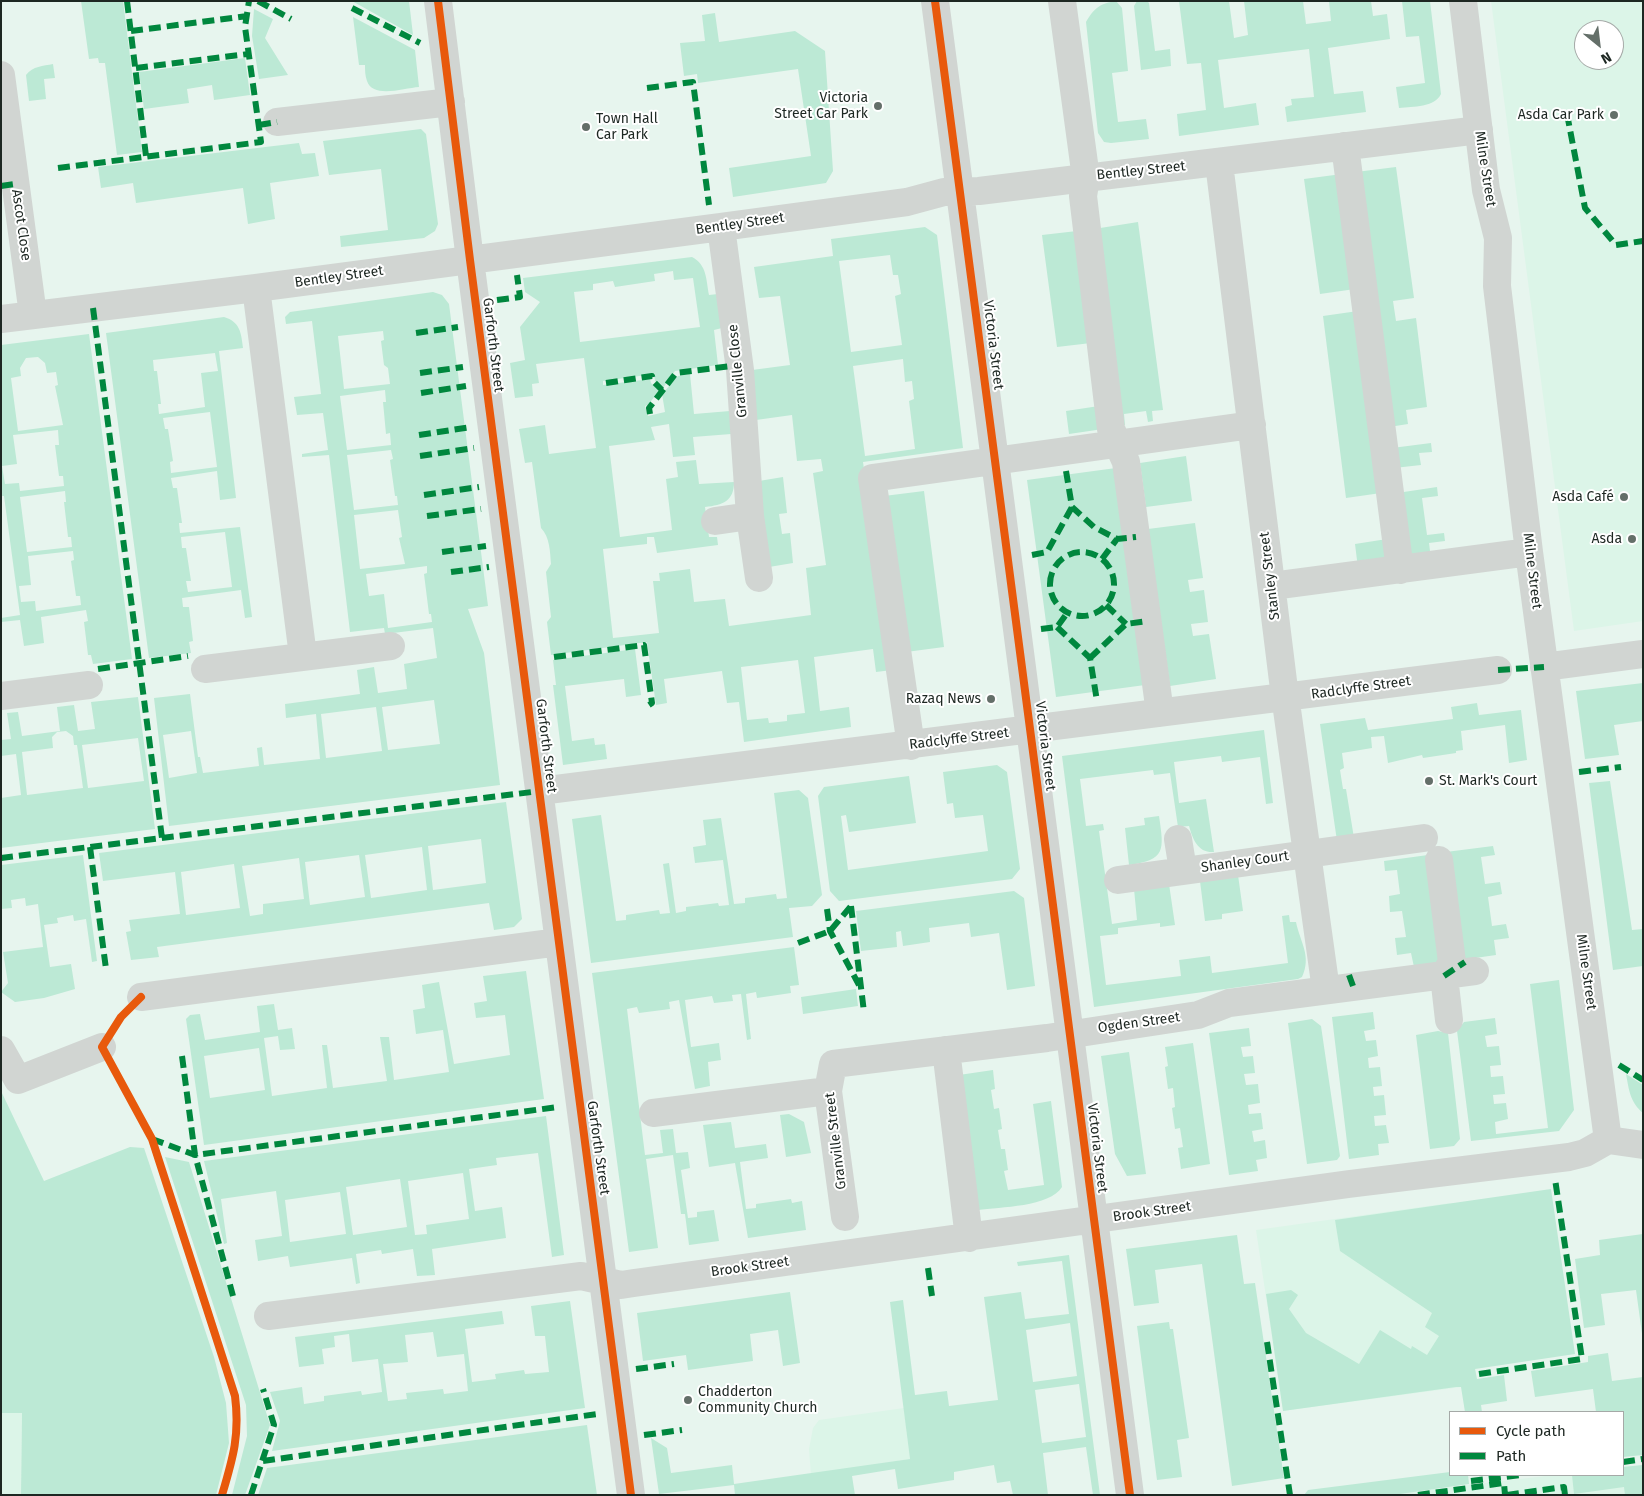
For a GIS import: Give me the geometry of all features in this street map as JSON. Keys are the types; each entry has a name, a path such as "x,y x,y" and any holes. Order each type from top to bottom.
{"street":[{"name":"Garforth Street","path":"438,1 558,942 631,1495"},
{"name":"Victoria Street","path":"936,1 1130,1495"},
{"path":"1062,1 1086,178 1083,196 1111,429 1120,444 1126,462 1160,713"},
{"name":"Milne Street","path":"1463,1 1486,190 1498,238 1497,286 1529,552 1608,1140"},
{"name":"Ascot Close","path":"1,75 8,185 33,315"},
{"path":"277,122 451,102"},
{"name":"Bentley Street","path":"1,319 256,288 907,202 944,192 961,192 1219,163 1478,130"},
{"path":"1345,146 1400,570"},
{"name":"Stanley Street","path":"1219,163 1286,698 1326,990"},
{"name":"Granville Close","path":"721,227 740,370 750,516 759,578"},
{"path":"256,288 303,656"},
{"path":"912,746 872,478 1252,425"},
{"path":"715,521 750,516"},
{"path":"1272,586 1529,552"},
{"path":"205,669 391,646"},
{"path":"1544,667 1643,654"},
{"name":"Radclyffe Street","path":"540,791 912,746 1498,670"},
{"path":"1,696 89,685"},
{"name":"Shanley Court","path":"1118,880 1424,838"},
{"name":"Shanley Court","path":"1178,839 1183,870"},
{"path":"1439,860 1452,962 1444,976 1449,1020"},
{"path":"141,997 558,942"},
{"name":"Ogden Street","path":"833,1064 1069,1034 1198,1015 1229,1003 1476,971"},
{"path":"1,1050 18,1080 102,1048"},
{"path":"946,1050 969,1238"},
{"name":"Granville Street","path":"833,1064 828,1091 845,1217"},
{"path":"653,1114 828,1091"},
{"path":"1608,1140 1643,1145"},
{"name":"Brook Street","path":"268,1316 581,1276 622,1284 969,1238 1358,1182 1569,1157 1585,1153 1608,1140"}],"shaded area":[{"path":"1491,1 1643,1 1643,621 1574,631"},
{"path":"1450,1203 1477,1379 1461,1387 1283,1411 1256,1230"},
{"path":"904,1408 910,1459 811,1475 809,1449 813,1428 819,1420"},
{"path":"1,1413 22,1413 21,1495 1,1495"},
{"path":"1643,1465 1643,1495 1393,1494 1546,1476 1624,1476 1624,1467"}],"green space":[{"path":"81,1 123,1 142,152 117,155 105,63 99,63 98,58 89,59"},
{"path":"352,1 409,1 413,35"},
{"path":"1116,1 1122,8 1128,71 1112,73 1118,122 1146,119 1149,139 1111,143 1104,142 1098,133 1086,22 1098,7"},
{"path":"1137,1 1147,1 1149,3 1155,51 1170,49 1171,66 1141,70 1134,6"},
{"path":"1179,1 1229,1 1234,38 1248,35 1244,1 1303,1 1306,24 1331,21 1329,1 1371,1 1373,16 1387,14 1390,39 1328,48 1334,94 1363,91 1366,112 1287,122 1285,107 1292,105 1291,99 1314,97 1309,49 1218,60 1224,108 1256,103 1259,125 1179,136 1177,114 1206,110 1201,63 1187,64"},
{"path":"1402,1 1430,1 1441,94 1438,99 1429,104 1399,108 1396,87 1425,83 1419,36 1406,37"},
{"path":"254,9 273,19 265,38 288,75 259,79 252,36"},
{"path":"715,13 719,42 795,31 825,51 833,171 826,183 733,197 729,168 811,156 798,69 698,83 697,74 684,76 680,43 705,41 702,15"},
{"path":"353,17 415,50 419,87 382,91 370,86 366,77 365,65 359,65"},
{"path":"245,58 250,95 214,100 212,85 187,89 189,103 144,109 139,72"},
{"path":"53,64 55,78 44,79 46,99 29,101 26,75 35,68"},
{"path":"421,129 426,134 438,224 435,231 424,238 341,247 340,236 388,230 381,169 329,175 323,141"},
{"path":"299,143 302,154 315,153 319,176 270,183 275,219 248,224 243,188 136,203 133,183 101,188 98,167"},
{"path":"1396,167 1414,298 1393,301 1396,321 1416,318 1427,407 1406,410 1408,424 1389,427 1356,172"},
{"path":"1342,174 1355,289 1320,294 1304,179"},
{"path":"1138,222 1163,410 1152,411 1153,421 1148,422 1146,411 1124,414 1125,425 1121,426 1094,229"},
{"path":"925,227 937,235 963,448 863,462 892,670 876,672 873,649 814,657 820,711 849,707 851,727 744,742 739,702 727,703 722,671 664,679 667,703 656,705 647,642 551,655 547,622 551,617 546,572 551,564 550,550 548,540 541,528 532,462 525,463 519,429 545,425 549,454 596,448 584,358 536,364 539,383 532,384 533,396 515,398 510,363 525,360 520,327 540,302 525,292 523,278 692,257 701,264 709,295 718,294 722,328 714,330 718,365 675,371 663,388 655,381 654,374 603,381 603,385 650,379 651,383 659,391 648,405 645,406 648,416 665,412 662,394 678,376 690,374 694,414 730,411 731,434 693,437 695,455 673,457 669,424 651,427 655,440 609,446 620,537 672,530 666,479 678,477 676,462 696,460 699,484 734,482 730,498 717,505 705,507 709,537 717,537 718,545 657,553 654,537 647,537 647,544 603,549 613,638 659,633 653,581 660,581 659,573 690,569 694,602 725,599 729,626 811,615 806,568 826,565 813,473 823,471 821,459 797,461 792,415 756,420 752,370 790,365 780,296 759,298 754,267 833,256 831,239","holes":["890,255 893,275 898,275 901,294 895,296 902,345 851,352 839,261","673,271 674,280 693,278 700,327 580,342 574,292 593,290 593,284 613,281 615,287 655,281 654,274","903,359 905,382 912,381 914,399 909,401 915,449 865,456 853,366","798,660 805,713 787,715 787,721 769,723 768,718 747,720 741,667"]},
{"path":"1077,231 1091,343 1057,347 1042,235"},
{"path":"433,292 442,295 449,304 488,606 468,609 484,653 500,785 169,826 154,698 190,694 198,757 200,757 203,773 259,766 257,748 262,747 264,765 320,759 316,714 286,718 285,704 360,694 357,670 374,667 378,693 407,689 404,664 437,658 433,628 385,634 384,628 350,632 329,455 302,457 302,454 328,450 323,413 297,415 294,397 321,394 312,321 286,324 285,317 290,312","holes":["383,331 384,340 381,341 384,365 388,368 390,384 344,389 338,336","385,390 386,402 383,402 386,434 390,433 391,445 347,450 340,396","391,450 393,459 390,460 398,505 354,510 347,455","398,510 402,537 399,538 405,564 360,569 354,515","427,566 427,573 424,574 429,614 431,614 432,622 388,628 384,594 369,596 366,574","434,700 440,744 388,750 382,707","376,707 382,751 326,758 321,714","191,731 197,773 169,778 163,735"]},
{"path":"1358,311 1381,493 1346,498 1323,316"},
{"path":"224,317 239,328 243,348 219,351 236,498 220,500 217,471 171,478 173,488 177,488 182,523 179,523 180,533 240,527 252,617 245,618 241,590 182,598 183,607 189,607 193,641 189,642 191,653 149,658 106,333","holes":["215,353 218,371 201,373 205,407 159,414 158,404 161,404 157,371 154,371 153,360","210,412 217,467 171,473 170,462 173,461 168,429 165,429 163,418","225,532 232,587 188,592 186,581 191,581 186,548 182,548 181,537"]},
{"path":"89,334 132,659 93,664 91,655 88,655 84,622 88,621 86,610 41,617 44,643 24,646 20,620 1,622 1,618 20,615 4,496 2,496 1,489 1,345","holes":["38,357 45,363 47,373 56,372 58,385 55,386 63,425 18,431 11,378 21,376 20,368 26,358","58,430 59,445 55,445 59,476 63,476 64,486 20,491 19,483 5,484 2,466 17,464 13,435","65,491 66,502 64,502 68,537 71,537 72,547 27,552 20,497","73,551 74,560 71,561 76,596 80,596 81,605 36,611 35,601 21,602 19,586 31,585 28,556"]},
{"path":"1099,406 1103,429 1069,434 1066,411"},
{"path":"1431,443 1432,452 1419,453 1421,465 1394,468 1392,448"},
{"path":"1186,456 1192,501 1146,507 1140,463"},
{"path":"1116,468 1145,685 1056,697 1027,480"},
{"path":"783,477 787,513 779,514 782,534 790,533 793,563 769,567 759,481"},
{"path":"1437,487 1438,496 1422,498 1427,535 1444,533 1445,541 1429,543 1431,559 1407,562 1397,493"},
{"path":"924,491 944,647 906,652 884,496"},
{"path":"1195,523 1203,578 1188,580 1190,592 1204,590 1208,622 1191,624 1193,636 1209,634 1216,679 1170,686 1148,529"},
{"path":"1387,539 1390,564 1358,568 1355,544"},
{"path":"635,649 641,695 626,697 624,679 565,686 572,741 594,738 595,745 605,744 607,759 563,765 553,685 556,685 553,660"},
{"path":"1643,683 1643,721 1614,725 1619,755 1585,759 1576,691"},
{"path":"138,697 155,829 1,848 1,798 21,795 16,754 1,756 1,740 11,739 7,713 18,712 22,736 60,731 57,707 74,705 78,731 95,729 91,702","holes":["66,731 73,736 74,745 77,745 83,788 27,795 22,752 53,748 52,737 57,732","138,738 144,781 88,788 82,745"]},
{"path":"1477,703 1479,715 1521,710 1527,760 1509,763 1505,725 1461,731 1463,750 1456,751 1456,753 1423,758 1422,755 1388,763 1384,736 1371,737 1372,748 1342,753 1344,768 1340,770 1343,789 1346,789 1354,838 1337,841 1320,724 1365,718 1368,730 1453,719 1451,707"},
{"path":"1264,730 1273,803 1266,804 1260,757 1222,762 1221,756 1174,762 1179,803 1206,799 1214,852 1208,852 1197,845 1189,826 1178,827 1170,773 1154,775 1153,770 1080,779 1086,826 1103,824 1104,830 1099,831 1112,924 1137,920 1134,889 1169,884 1175,925 1160,927 1160,923 1118,928 1118,934 1100,936 1106,985 1181,976 1179,960 1210,956 1212,973 1288,963 1282,916 1289,915 1290,922 1296,922 1306,956 1302,977 1094,1007 1062,756"},
{"path":"997,765 1007,772 1020,869 1012,879 839,901 830,891 818,796 824,787 909,776 916,823 849,832 846,815 841,816 848,870 988,851 983,815 955,818 953,803 947,804 943,772"},
{"path":"1610,781 1632,930 1643,929 1643,966 1613,970 1589,783"},
{"path":"799,790 808,798 822,895 812,906 789,908 793,937 591,963 572,819 601,815 616,921 626,920 626,915 659,910 660,914 670,913 663,864 669,863 676,913 686,911 686,907 718,903 719,906 729,905 723,860 695,863 693,847 706,845 703,820 721,818 734,904 745,903 745,898 776,894 777,899 787,898 774,793"},
{"path":"506,802 522,919 514,927 494,930 489,903 157,947 159,957 131,960 126,932 131,931 129,920 180,914 175,872 103,881 99,853","holes":["481,839 486,883 433,890 428,846","422,847 427,890 371,898 365,855","359,855 365,897 310,905 305,862","299,858 304,899 263,904 263,914 250,916 242,866","234,864 240,908 186,915 181,872"]},
{"path":"1159,816 1162,837 1160,851 1150,860 1129,865 1125,828 1145,825 1144,818"},
{"path":"1493,846 1495,855 1481,857 1485,884 1500,882 1502,894 1488,897 1492,926 1506,924 1509,938 1494,940 1496,955 1461,960 1446,852"},
{"path":"83,855 97,961 92,962 86,919 74,921 73,915 57,918 58,923 44,925 50,967 71,964 75,989 44,998 15,1002 1,992 8,983 3,952 43,947 38,904 26,906 25,898 11,900 12,908 1,909 1,865"},
{"path":"1428,855 1443,962 1414,967 1411,953 1397,955 1395,938 1406,937 1402,911 1390,912 1389,896 1400,894 1397,870 1385,871 1384,861"},
{"path":"1238,875 1243,911 1222,914 1222,919 1205,921 1200,881"},
{"path":"1014,891 1024,898 1035,986 1007,990 999,933 971,937 969,923 929,928 930,942 903,946 901,931 896,932 897,947 861,951 856,911"},
{"path":"794,947 799,985 790,986 791,993 757,998 756,992 746,994 751,1039 747,1040 741,994 732,995 733,1001 714,1003 712,996 685,1000 691,1047 719,1043 721,1060 708,1062 710,1086 695,1089 679,1000 669,1002 670,1009 639,1013 637,1007 627,1009 645,1155 663,1153 660,1130 673,1129 676,1153 688,1152 690,1168 681,1170 688,1218 697,1217 697,1212 714,1210 719,1241 689,1245 685,1214 681,1214 673,1155 646,1159 658,1248 629,1252 592,973"},
{"path":"526,971 544,1099 204,1145 186,1019 190,1015 200,1014 205,1040 260,1032 257,1006 274,1004 278,1030 292,1028 295,1049 280,1050 278,1036 264,1038 272,1096 327,1088 322,1045 327,1045 333,1088 387,1081 380,1037 389,1037 394,1080 449,1072 443,1030 416,1034 413,1010 425,1008 422,985 439,982 454,1064 510,1055 505,1015 476,1018 474,1003 487,1001 483,976","holes":["259,1048 265,1090 210,1098 204,1056"]},
{"path":"1559,980 1574,1110 1559,1131 1471,1141 1457,1031 1464,1022 1495,1018 1497,1034 1485,1036 1487,1047 1499,1046 1501,1065 1490,1066 1491,1077 1503,1076 1505,1094 1493,1095 1494,1104 1506,1103 1508,1119 1495,1122 1496,1134 1548,1128 1530,984"},
{"path":"856,989 858,1006 803,1014 801,997"},
{"path":"1373,1012 1375,1029 1364,1031 1366,1041 1376,1040 1378,1056 1368,1058 1369,1068 1380,1067 1382,1086 1373,1087 1374,1096 1384,1095 1386,1115 1374,1116 1375,1126 1386,1125 1389,1143 1378,1144 1379,1155 1349,1159 1332,1017"},
{"path":"1312,1019 1321,1026 1340,1156 1337,1160 1307,1164 1288,1023"},
{"path":"1249,1028 1251,1046 1241,1047 1243,1057 1253,1056 1255,1073 1244,1074 1246,1085 1258,1084 1260,1103 1248,1105 1249,1114 1261,1113 1263,1129 1252,1131 1254,1142 1265,1140 1267,1158 1256,1160 1258,1171 1229,1175 1209,1033"},
{"path":"1438,1031 1448,1033 1460,1139 1454,1146 1430,1149 1416,1035"},
{"path":"1193,1043 1210,1164 1181,1169 1178,1148 1183,1147 1180,1128 1175,1129 1172,1108 1175,1107 1173,1088 1168,1089 1165,1067 1168,1066 1165,1047"},
{"path":"1129,1052 1146,1174 1127,1176 1115,1154 1101,1056"},
{"path":"993,1070 995,1089 991,1090 994,1109 999,1108 1002,1129 998,1130 1001,1149 1005,1149 1008,1170 1004,1171 1008,1190 1044,1185 1033,1104 1051,1101 1062,1187 1056,1194 1047,1199 1024,1205 978,1210 959,1075"},
{"path":"1626,1074 1643,1085 1643,1113 1635,1105 1629,1090"},
{"path":"1,1091 44,1181 130,1147 144,1148 214,1357 226,1403 229,1443 216,1495 21,1495 22,1413 1,1413"},
{"path":"789,1114 804,1122 811,1153 786,1157 780,1115"},
{"path":"546,1116 564,1255 552,1257 538,1153 496,1158 497,1165 469,1169 475,1211 502,1207 506,1238 432,1249 435,1275 417,1276 413,1249 382,1254 381,1250 356,1254 360,1283 356,1284 352,1258 290,1267 288,1256 258,1261 255,1240 282,1236 276,1191 221,1199 227,1243 224,1244 204,1161","holes":["463,1173 469,1219 426,1225 427,1234 415,1235 408,1181","400,1179 407,1227 353,1235 346,1187","340,1192 346,1234 290,1242 285,1200"]},
{"path":"731,1122 735,1148 766,1144 768,1158 740,1162 746,1209 756,1208 756,1204 791,1199 792,1203 802,1201 806,1230 748,1238 735,1163 709,1167 703,1125"},
{"path":"165,1157 189,1162 270,1425 245,1495 232,1495 247,1436 246,1405"},
{"path":"1551,1189 1575,1354 1475,1369 1477,1379 1504,1375 1507,1401 1481,1405 1482,1411 1465,1411 1461,1387 1456,1387 1283,1411 1266,1294 1291,1290 1298,1295 1289,1309 1306,1333 1359,1364 1380,1330 1411,1349 1412,1346 1427,1355 1439,1336 1425,1327 1432,1313 1340,1251 1335,1220"},
{"path":"1643,1234 1643,1341 1636,1290 1601,1294 1605,1325 1584,1328 1575,1259 1600,1255 1599,1240"},
{"path":"1237,1235 1244,1284 1255,1283 1284,1478 1232,1486 1202,1264 1155,1270 1159,1303 1134,1306 1126,1249"},
{"path":"1069,1255 1100,1495 1093,1495 1086,1447 1043,1453 1048,1495 1013,1495 1010,1481 997,1483 994,1465 954,1472 954,1480 898,1489 895,1469 852,1476 855,1495 735,1495 734,1485 659,1494 651,1438 667,1448 671,1473 732,1465 734,1484 910,1459 890,1302 903,1300 915,1395 947,1391 949,1406 998,1400 984,1297 1021,1292 1025,1319 1069,1314 1062,1261 1018,1266 1017,1262","holes":["1070,1323 1077,1376 1033,1382 1026,1330","1079,1384 1086,1437 1042,1443 1035,1390"]},
{"path":"790,1292 800,1363 783,1366 778,1330 750,1334 753,1361 688,1370 686,1355 643,1361 637,1313"},
{"path":"570,1301 585,1408 272,1451 280,1421 270,1392 302,1387 304,1404 324,1401 324,1396 361,1391 362,1395 382,1392 378,1359 352,1362 349,1334 334,1336 335,1347 322,1349 324,1364 299,1367 295,1337 502,1311 504,1324 465,1329 472,1382 496,1379 495,1374 524,1370 525,1374 549,1372 545,1336 535,1336 531,1306","holes":["433,1332 437,1357 464,1354 468,1391 444,1394 443,1389 406,1393 407,1399 388,1401 383,1364 408,1362 405,1335"]},
{"path":"1169,1322 1170,1329 1173,1329 1189,1438 1177,1440 1182,1477 1157,1480 1137,1326"},
{"path":"1608,1353 1612,1381 1643,1377 1643,1455 1624,1457 1624,1411 1596,1411 1593,1389 1535,1397 1531,1371 1588,1362 1588,1356"},
{"path":"587,1425 597,1495 258,1495 267,1468"},
{"path":"1643,1465 1643,1495 1625,1495 1624,1487 1574,1494 1572,1476 1624,1476 1624,1467"},
{"path":"1449,1472 1449,1476 1468,1476 1469,1484 1393,1495 1304,1495 1308,1490"}],"marked path":[{"path":"127,1 146,156"},
{"path":"58,168 261,142 245,27 249,1"},
{"path":"258,1 291,19"},
{"path":"352,8 420,43"},
{"path":"131,31 247,16"},
{"path":"136,68 248,54"},
{"path":"647,88 693,82 709,205"},
{"path":"1567,114 1585,208 1616,245 1643,241"},
{"path":"259,125 277,122"},
{"path":"1,186 15,184"},
{"path":"497,300 520,297 517,275"},
{"path":"93,308 162,838"},
{"path":"416,333 458,327"},
{"path":"650,414 649,408 676,373 739,365"},
{"path":"420,373 463,367"},
{"path":"606,383 652,376 654,382 662,390"},
{"path":"421,393 466,386"},
{"path":"419,435 471,427"},
{"path":"420,456 474,448"},
{"path":"1066,471 1072,507 1094,527 1117,539 1136,537"},
{"path":"424,495 479,487"},
{"path":"1032,555 1047,552 1072,507"},
{"path":"427,516 481,509"},
{"path":"1102,559 1117,539"},
{"path":"442,552 486,546"},
{"path":"1082,552 1100,558 1108,566 1114,584 1108,602 1100,610 1082,616 1064,610 1056,602 1050,584 1056,566 1064,558 1082,552"},
{"path":"451,572 489,567"},
{"path":"1106,605 1126,624"},
{"path":"1041,629 1057,627 1068,612"},
{"path":"1090,658 1126,624 1147,621"},
{"path":"1057,627 1090,658 1097,701"},
{"path":"554,657 644,645 652,703 649,705"},
{"path":"98,669 188,656"},
{"path":"1498,670 1544,667"},
{"path":"1579,772 1621,767"},
{"path":"1,858 540,791"},
{"path":"90,847 106,969"},
{"path":"851,906 864,1012"},
{"path":"798,943 830,931 851,906"},
{"path":"827,909 830,931 859,985"},
{"path":"1444,976 1465,962"},
{"path":"1349,975 1353,986"},
{"path":"182,1056 195,1155 233,1296"},
{"path":"1619,1065 1643,1080"},
{"path":"152,1139 195,1155 558,1107"},
{"path":"1479,1374 1582,1359 1555,1179"},
{"path":"928,1268 932,1296"},
{"path":"1267,1342 1290,1495"},
{"path":"636,1369 674,1364"},
{"path":"251,1495 274,1425 263,1389"},
{"path":"263,1461 597,1414"},
{"path":"644,1435 682,1430"},
{"path":"1624,1462 1643,1459"},
{"path":"1471,1481 1514,1476"},
{"path":"1418,1495 1504,1483 1505,1495"},
{"path":"1507,1495 1564,1487 1565,1495"}],"cycle path":[{"path":"438,1 631,1495"},
{"path":"935,1 1130,1495"},
{"path":"141,997 121,1017 102,1047 152,1139 235,1396 236,1435 222,1495"}],"place":[{"name":"Victoria Street Car Park","path":"878,106"},
{"name":"Asda Car Park","path":"1614,115"},
{"name":"Town Hall Car Park","path":"586,127"},
{"name":"Asda Café","path":"1624,497"},
{"name":"Asda","path":"1632,539"},
{"name":"Razaq News","path":"991,699"},
{"name":"St. Mark's Court","path":"1429,781"},
{"name":"Chadderton Community Church","path":"688,1400"}]}
